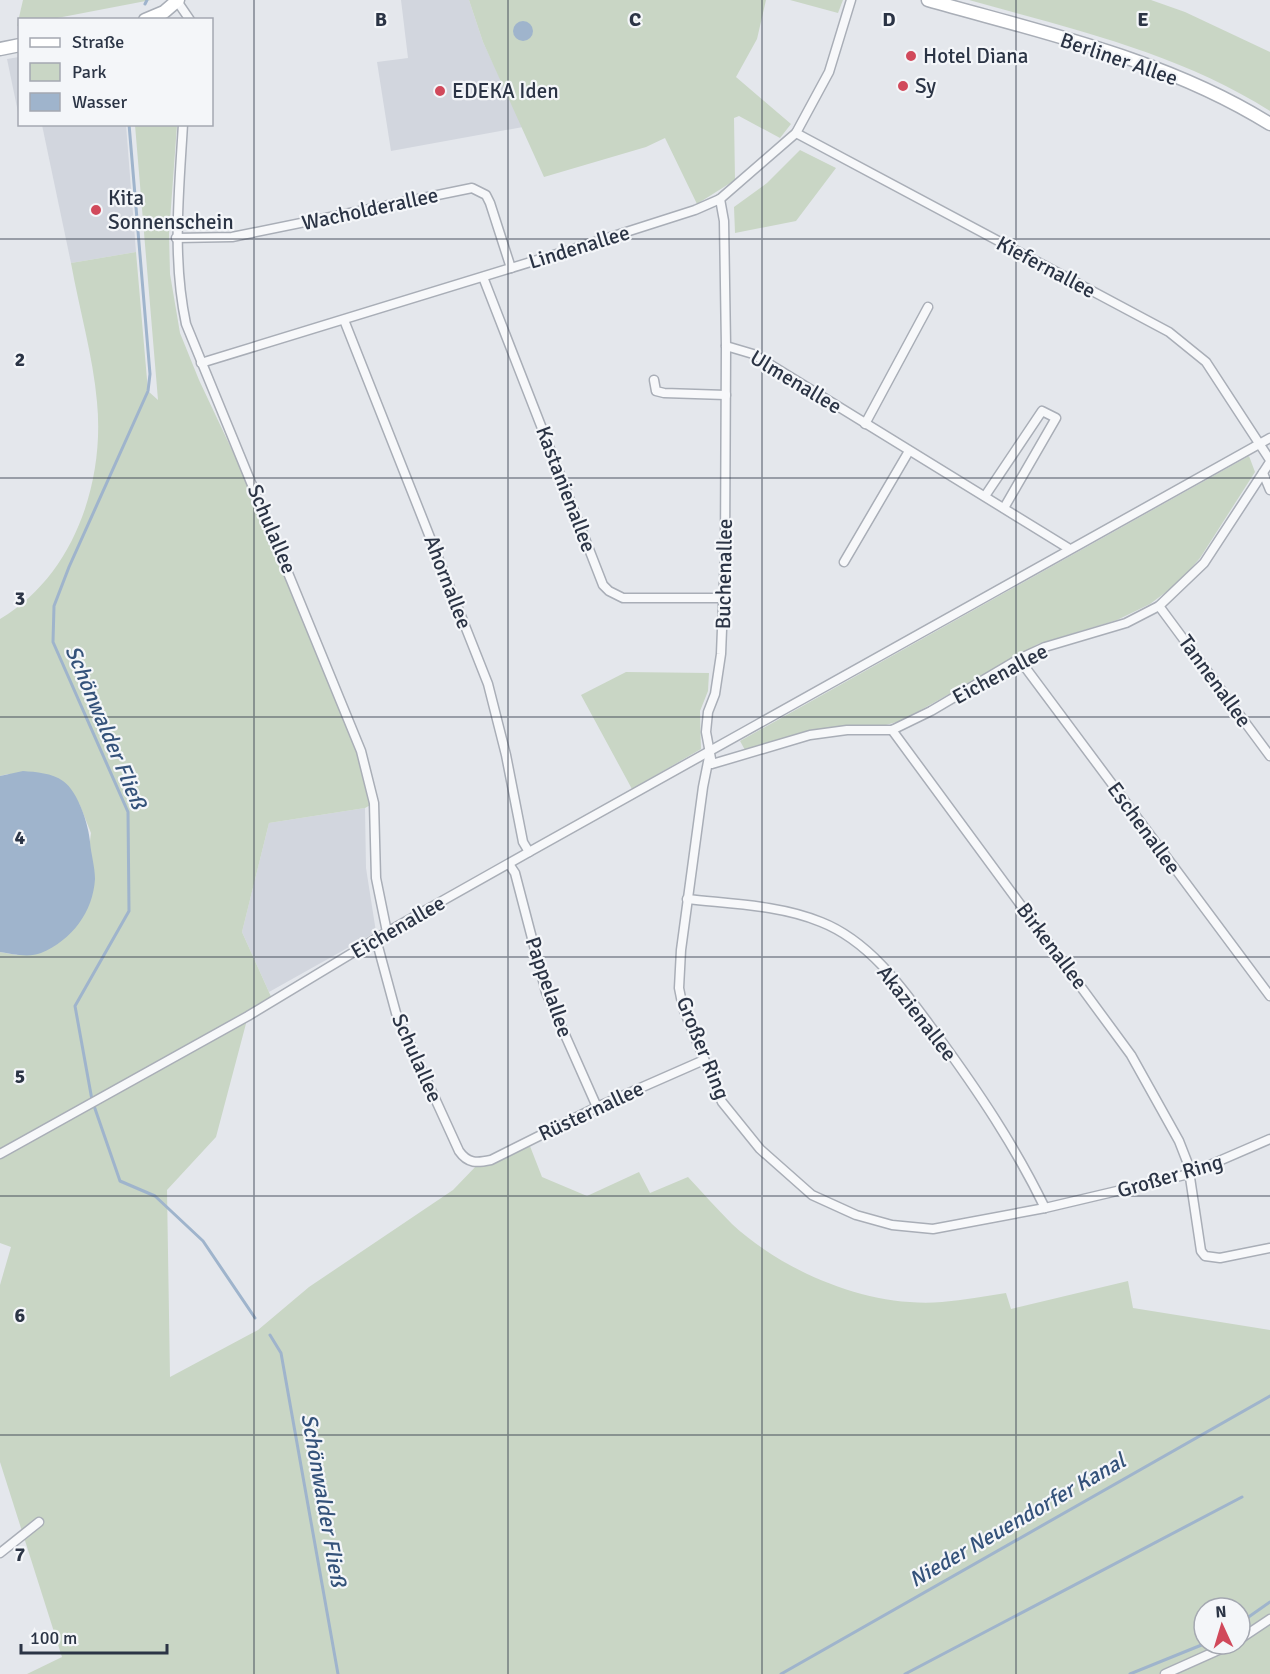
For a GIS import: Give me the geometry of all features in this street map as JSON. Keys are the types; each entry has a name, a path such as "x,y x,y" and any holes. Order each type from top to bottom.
{"main road":[{"name":"Berliner Allee","path":"928,0 1143,62 1231,102 1270,124"},
{"path":"152,18 177,1"},
{"path":"0,49 18,45"}],"street":[{"name":"Lindenallee","path":"201,363 483,277 695,210 720,199 796,133 829,72 851,0"},
{"path":"177,1 189,18"},
{"name":"Schulallee","path":"183,126 176,238 182,306 186,324 361,751 374,803 376,878 387,933"},
{"name":"Kiefernallee","path":"796,133 1168,332 1206,362 1258,444"},
{"name":"Wacholderallee","path":"176,238 232,237 472,188 486,195 490,203 511,268"},
{"name":"Buchenallee","path":"711,750 706,732 708,712 719,675 724,598 726,346 724,221 720,199"},
{"name":"Kastanienallee","path":"483,277 603,585 623,598 724,598"},
{"name":"Ulmenallee","path":"865,424 928,307"},
{"name":"Ahornallee","path":"344,320 488,684 506,754 524,842 529,852"},
{"name":"Ulmenallee","path":"726,346 753,354 1068,548"},
{"path":"654,380 656,391 664,393 726,395"},
{"path":"985,496 1042,411 1056,418 1004,508"},
{"name":"Eichenallee","path":"0,1154 248,1016 376,939 1068,548 1270,438"},
{"name":"Eichenallee","path":"711,750 712,764 810,735 847,730 892,730 931,711 1019,659 1045,647 1126,623 1160,606 1204,563 1263,474 1270,461 1258,444"},
{"path":"844,562 909,451"},
{"path":"1263,474 1270,490"},
{"name":"Tannenallee","path":"1160,606 1270,756"},
{"name":"Eschenallee","path":"1019,659 1270,996"},
{"name":"Birkenallee","path":"892,730 1131,1055 1179,1141 1190,1174 1201,1251 1205,1257 1220,1258 1270,1248"},
{"name":"Großer Ring","path":"711,750 703,787 687,899 679,988 683,1008 722,1102 760,1149 813,1195 856,1215 892,1226 933,1229 1045,1208 1190,1174 1270,1139"},
{"name":"Pappelallee","path":"509,864 515,873 546,992 597,1107"},
{"name":"Akazienallee","path":"687,899 786,912 821,921 840,932 879,962 898,983 988,1105 1045,1208"},
{"name":"Schulallee","path":"376,939 386,967 391,999 424,1075 459,1151 464,1159 478,1163"},
{"name":"Rüsternallee","path":"478,1163 704,1060"},
{"path":"0,1553 39,1522"},
{"path":"1252,1631 1270,1619"},
{"path":"1165,1674 1205,1656"}],"shaded area":[{"path":"401,0 469,0 483,42 523,127 391,151 377,62 408,58"},
{"path":"18,57 18,112 7,59"},
{"name":"Kita Sonnenschein","path":"42,126 126,126 136,252 71,263"},
{"path":"365,808 366,868 376,932 269,992 242,932 269,823"}],"green space":[{"path":"23,0 151,0 57,18 19,18"},
{"path":"469,0 766,0 757,39 736,77 791,124 780,138 739,116 734,118 735,180 697,204 665,138 646,147 544,177 483,42"},
{"path":"790,0 843,0 838,13"},
{"path":"969,0 1151,0 1185,12 1270,52 1270,111 1199,73 1162,58 1086,33"},
{"path":"135,126 177,126 169,234 170,274 180,333 199,380 288,569 342,701 374,803 365,808 269,823 242,932 273,1001 248,1016 216,1137 167,1190 170,1377 258,1330 309,1287 453,1190 479,1163 528,1141 542,1177 587,1196 639,1172 650,1193 688,1177 732,1224 753,1242 803,1272 858,1293 914,1302 942,1302 1006,1293 1011,1309 1128,1281 1133,1308 1270,1330 1270,1674 27,1674 62,1657 0,1462 0,1285 11,1247 0,1243 0,952 17,955 90,841 91,833 79,803 8,774 0,776 0,619 25,601 47,578 65,553 79,525 89,495 98,433 97,402 71,263 136,252 148,391 158,400"},
{"path":"800,150 836,168 796,221 735,233 734,207 767,183"},
{"path":"1249,456 1255,472 1200,558 1178,583 1150,604 1117,620 1038,644 903,720 886,725 812,730 745,750 740,741"},
{"path":"626,672 709,673 708,691 700,711 701,749 632,789 581,695"}],"water":[{"path":"523,21 530,24 533,31 530,38 523,41 516,38 513,31 516,24"},
{"path":"23,771 54,776 63,781 73,792 82,809 87,827 95,879 90,903 79,924 71,933 41,953 15,955 0,952 0,776"}],"waterway":[{"name":"Schönwalder Fließ","path":"145,4 147,0"},
{"name":"Schönwalder Fließ","path":"129,126 150,374 148,391 69,567 54,606 53,642 128,812 129,911 75,1006 92,1100 120,1181 155,1196 203,1241 255,1318"},
{"name":"Schönwalder Fließ","path":"270,1335 281,1353 338,1674"},
{"name":"Nieder Neuendorfer Kanal","path":"781,1674 1270,1396"},
{"path":"905,1674 1242,1497"},
{"path":"1252,1615 1270,1602"},
{"path":"1130,1674 1192,1649"}],"place":[{"name":"Hotel Diana","path":"911,56"},
{"name":"Sy","path":"903,86"},
{"name":"EDEKA Iden","path":"440,91"},
{"name":"Kita Sonnenschein","path":"96,210"}]}
